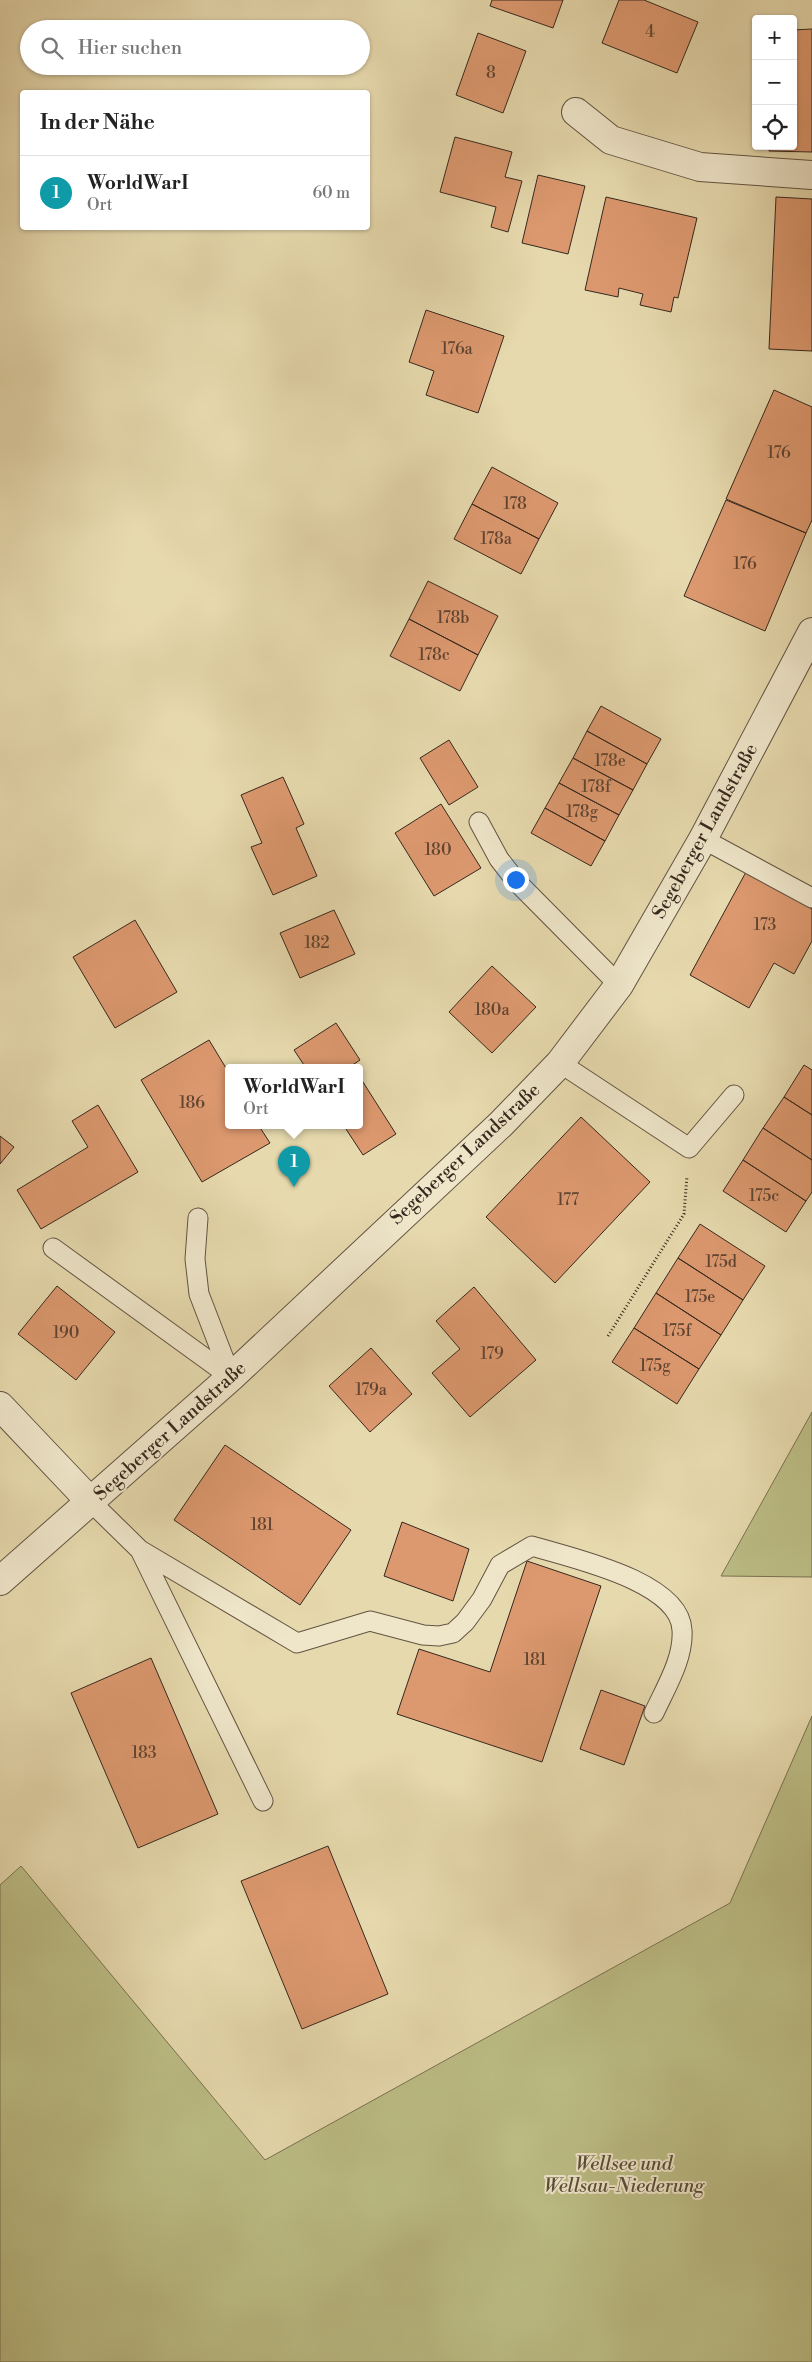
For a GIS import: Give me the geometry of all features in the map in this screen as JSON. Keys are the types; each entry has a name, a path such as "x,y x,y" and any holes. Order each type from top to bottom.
{"street":[{"path":"576,112 612,140 700,167 812,176"},
{"name":"Segeberger Landstraße","path":"0,1581 231,1377 501,1124 560,1063 619,985 704,839 812,632"},
{"path":"0,1406 91,1502"}],"lane":[{"path":"479,822 499,858 516,881 619,985"},
{"path":"704,839 812,898"},
{"path":"560,1063 689,1148 734,1095"},
{"path":"198,1218 194,1259 199,1294 231,1377"},
{"path":"53,1248 231,1377"},
{"path":"91,1502 140,1550 297,1643 370,1621 423,1635 439,1636 453,1633 465,1622 482,1599 500,1565 532,1546 638,1580 670,1601 682,1627 679,1657 654,1713"},
{"path":"140,1550 263,1801"}],"path":[{"path":"608,1336 684,1214 689,1148"}],"green space":[{"path":"812,1412 812,1577 721,1576"},
{"name":"Wellsee und Wellsau-Niederung","path":"812,1716 812,2362 0,2362 0,1885 21,1866 265,2160 730,1903"}],"building":[{"path":"492,0 563,0 553,28 490,6"},
{"path":"619,0 644,0 698,22 677,73 602,43"},
{"path":"812,29 812,152 769,151 797,150 797,30"},
{"path":"478,33 526,51 503,113 456,95"},
{"path":"455,137 512,152 505,177 522,181 508,232 491,227 496,207 440,192"},
{"path":"538,175 585,186 568,254 522,243"},
{"path":"606,197 697,218 678,298 674,297 671,312 640,305 643,294 619,288 618,297 585,290"},
{"path":"776,197 812,199 812,351 769,349"},
{"path":"426,310 504,336 478,413 426,395 434,371 409,362"},
{"path":"774,390 812,407 812,520 806,533 726,499"},
{"path":"492,467 558,503 539,539 472,504"},
{"path":"726,500 806,533 765,631 684,596"},
{"path":"472,504 539,539 521,574 454,539"},
{"path":"428,581 498,616 478,655 409,619"},
{"path":"409,619 478,655 460,691 390,656"},
{"path":"601,706 661,739 647,764 587,731"},
{"path":"587,731 647,764 633,790 573,758"},
{"path":"449,740 478,787 449,805 420,758"},
{"path":"573,758 633,790 619,815 559,783"},
{"path":"283,777 304,824 296,828 317,876 273,895 251,847 262,843 241,795"},
{"path":"559,783 619,815 605,841 545,808"},
{"path":"441,804 481,868 434,896 395,833"},
{"path":"545,808 605,841 591,866 531,833"},
{"path":"746,872 812,909 812,941 794,974 774,963 749,1008 690,975"},
{"path":"334,910 355,954 300,978 280,933"},
{"path":"135,920 177,992 115,1028 73,957"},
{"path":"492,966 536,1007 492,1053 449,1012"},
{"path":"336,1023 360,1060 354,1064 303,1064 294,1050"},
{"path":"209,1040 225,1066 225,1129 261,1129 270,1143 202,1182 141,1080"},
{"path":"804,1065 812,1070 812,1115 784,1097"},
{"path":"363,1082 396,1134 363,1155 346,1129 363,1129"},
{"path":"784,1097 812,1115 812,1160 763,1128"},
{"path":"98,1105 138,1172 41,1229 17,1190 88,1147 72,1121"},
{"path":"581,1117 650,1182 555,1283 486,1217"},
{"path":"763,1128 812,1160 812,1192 806,1201 743,1160"},
{"path":"0,1136 14,1147 0,1164"},
{"path":"743,1160 806,1201 786,1232 723,1191"},
{"path":"700,1224 765,1266 743,1300 678,1258"},
{"path":"678,1258 743,1300 721,1335 656,1293"},
{"path":"57,1286 115,1332 76,1380 18,1334"},
{"path":"474,1287 536,1360 470,1417 432,1373 460,1349 436,1321"},
{"path":"656,1293 721,1335 699,1369 634,1328"},
{"path":"634,1328 699,1369 677,1404 612,1362"},
{"path":"371,1348 412,1394 370,1432 329,1386"},
{"path":"225,1445 351,1530 300,1605 174,1520"},
{"path":"402,1522 469,1549 453,1601 384,1576"},
{"path":"527,1561 601,1586 542,1762 397,1714 419,1649 490,1672"},
{"path":"151,1658 218,1814 138,1848 71,1693"},
{"path":"601,1690 645,1706 624,1765 580,1749"},
{"path":"328,1846 388,1994 302,2029 241,1881"}],"place":[{"name":"WorldWarI","path":"294,1187"}]}
